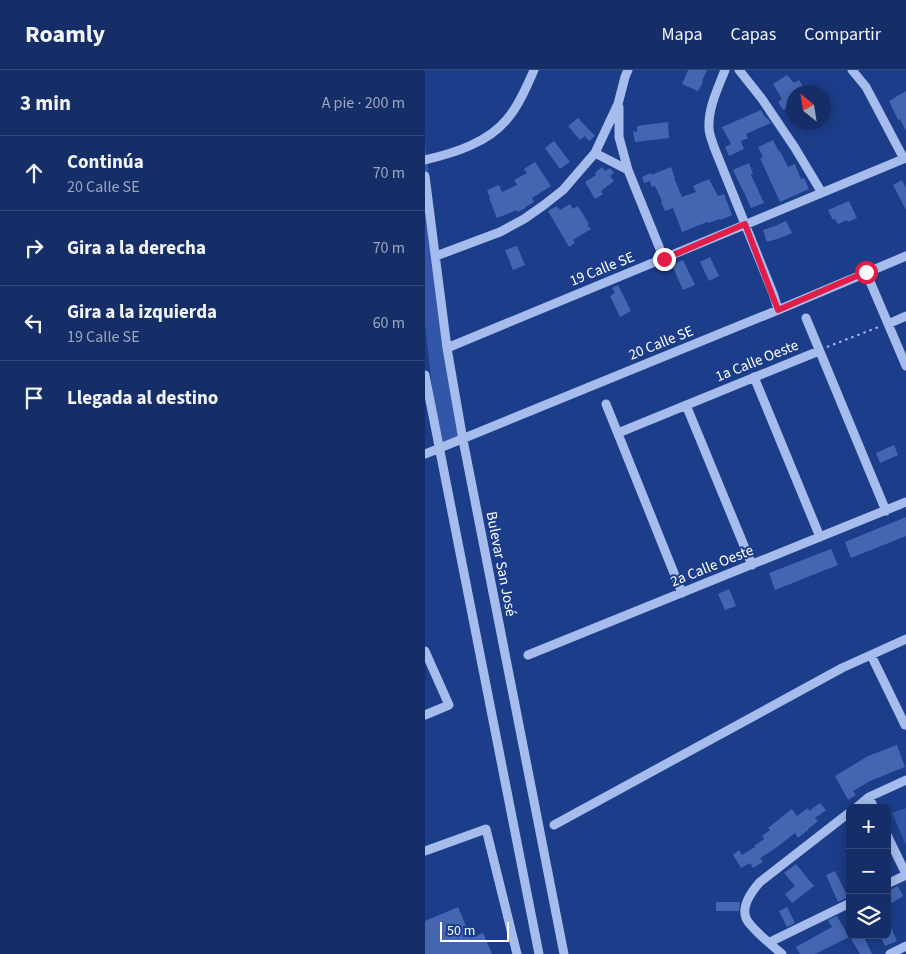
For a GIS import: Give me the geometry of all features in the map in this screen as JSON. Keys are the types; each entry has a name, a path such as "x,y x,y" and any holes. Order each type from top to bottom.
{"street":[{"path":"425,160 469,147 492,133 508,119 534,70"},
{"path":"725,70 713,102 709,128 714,147 778,310"},
{"path":"739,70 763,99 822,193"},
{"path":"852,70 866,87 905,159"},
{"path":"624,72 618,104 619,137 629,170 664,259"},
{"path":"436,256 500,232 524,219 563,190 595,153 618,104"},
{"path":"595,153 629,170"},
{"name":"19 Calle SE","path":"447,348 905,159"},
{"name":"Bulevar San José","path":"425,176 447,348 463,440 564,954"},
{"name":"20 Calle SE","path":"425,454 463,440 906,256"},
{"path":"866,272 906,366"},
{"path":"888,324 906,316"},
{"path":"806,318 886,511"},
{"name":"1a Calle Oeste","path":"618,433 819,350"},
{"path":"425,376 539,954"},
{"path":"754,377 819,538"},
{"path":"606,404 682,593"},
{"path":"687,405 752,565"},
{"name":"2a Calle Oeste","path":"527,656 906,502"},
{"path":"554,825 841,668 906,638"},
{"path":"425,650 449,705 425,715"},
{"path":"871,655 905,725"},
{"path":"860,804 869,797 906,780"},
{"path":"869,797 872,804"},
{"path":"782,954 746,918 745,910 752,891 760,882 846,815"},
{"path":"425,851 486,829 517,954"},
{"path":"891,842 906,874 891,882"},
{"path":"769,942 846,905"},
{"path":"890,954 906,946"}],"path":[{"name":"1a Calle Oeste","path":"819,350 888,324"}],"shaded area":[{"path":"425,143 462,439 439,448 425,324"},
{"path":"906,808 906,845 892,813"}],"building":[{"path":"688,70 707,70 698,91 682,84"},
{"path":"787,75 794,83 799,80 802,85 786,85 786,108 783,110 778,102 782,99 773,84"},
{"path":"906,91 906,131 900,119 898,120 889,101"},
{"path":"761,110 771,123 746,134 748,138 741,141 744,149 729,156 725,147 731,144 722,127"},
{"path":"578,118 595,136 589,141 585,136 580,140 568,126"},
{"path":"668,122 669,138 635,142 633,131 637,132 637,126"},
{"path":"773,140 788,167 795,164 801,179 804,178 809,189 780,202 760,158 763,157 758,147"},
{"path":"554,141 570,162 560,169 545,148"},
{"path":"535,162 551,186 532,198 534,202 526,208 497,218 487,190 499,185 502,192 517,185 514,180 527,173 524,169"},
{"path":"749,163 753,174 751,175 764,203 751,208 733,170"},
{"path":"602,167 605,171 610,168 614,173 610,176 614,181 601,191 603,194 595,199 585,182 596,175 595,173"},
{"path":"671,167 682,197 696,192 693,186 709,179 718,196 724,194 732,215 682,232 673,208 665,211 655,186 652,187 650,181 644,183 642,177"},
{"path":"902,180 906,188 906,210 893,185"},
{"path":"849,201 857,218 838,224 835,219 833,220 828,210"},
{"path":"570,204 573,209 578,206 589,224 587,225 591,229 573,240 575,243 569,247 548,211 557,206 560,210"},
{"path":"786,221 792,233 767,242 763,230"},
{"path":"517,246 525,265 513,270 505,250"},
{"path":"710,257 719,276 709,281 700,262"},
{"path":"683,260 695,285 683,290 672,265"},
{"path":"618,285 631,311 620,317 610,296 615,293 612,288"},
{"path":"894,445 898,455 880,463 876,453"},
{"path":"906,517 906,536 851,558 845,542"},
{"path":"831,549 838,565 775,590 769,573"},
{"path":"729,589 736,606 725,610 718,594"},
{"path":"897,745 905,767 870,781 853,791 856,795 848,800 835,776 868,756"},
{"path":"820,803 826,810 815,818 818,821 808,830 798,838 795,833 760,858 763,862 753,868 750,863 741,868 733,855 739,850 742,855 755,847 764,839 762,836 770,830 768,828 792,809 797,816 808,808 809,811"},
{"path":"796,864 814,886 792,903 785,894 795,886 784,873"},
{"path":"835,871 846,893 846,898 838,902 826,875"},
{"path":"898,886 903,896 892,903 891,901 891,889"},
{"path":"716,902 740,902 739,911 716,911"},
{"path":"458,907 471,938 483,933 492,954 425,954 425,921"},
{"path":"787,907 795,923 787,927 779,911"},
{"path":"837,916 846,932 846,938 815,954 800,954 796,947 832,927 828,920"},
{"path":"891,927 897,941 885,946 882,939 891,939"},
{"path":"851,939 865,939 872,954 860,954"}],"route":[{"path":"664,259 745,224 778,310 866,272"}]}
